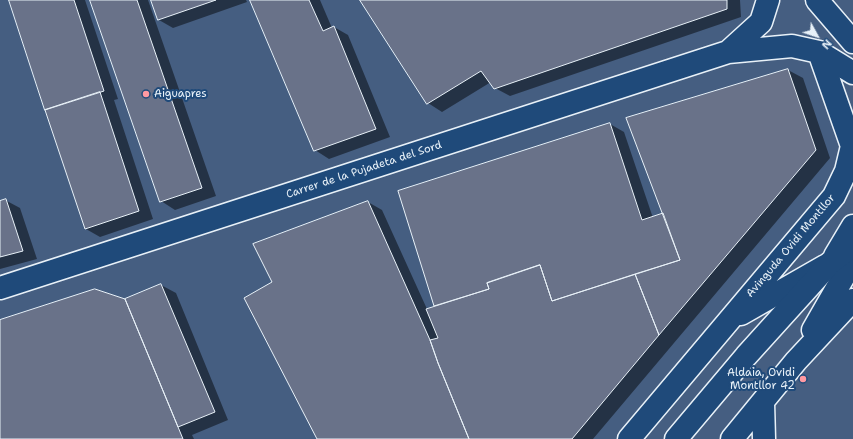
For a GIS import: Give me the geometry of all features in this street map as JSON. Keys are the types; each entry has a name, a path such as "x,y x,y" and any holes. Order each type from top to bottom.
{"street":[{"name":"Carrer de la Pujadeta del Sord","path":"728,52 761,22 768,0"},
{"path":"817,0 853,42"},
{"name":"Carrer de la Pujadeta del Sord","path":"0,288 728,52 792,46 819,52 853,73"},
{"name":"Avinguda Ovidi Montllor","path":"629,439 834,196 846,171 852,146 819,52"},
{"name":"Avinguda Ovidi Montllor","path":"676,439 746,356 831,262 853,226"},
{"name":"Avinguda Ovidi Montllor","path":"728,322 831,262 853,246"},
{"path":"796,361 844,276 853,263"},
{"path":"732,439 796,361 853,300"},
{"path":"763,402 764,439"}],"shaded area":[{"path":"0,0 853,0 853,439 0,439"}],"building":[{"path":"9,0 74,0 104,91 45,110"},
{"name":"Aiguapres","path":"90,0 137,0 202,188 160,202"},
{"path":"151,0 216,0 158,20"},
{"path":"250,0 309,0 323,31 334,26 376,129 314,151"},
{"path":"360,0 727,0 727,9 494,89 481,71 427,104"},
{"path":"788,69 816,150 659,335 635,274 680,260 626,118"},
{"path":"100,92 139,211 85,229 45,110"},
{"path":"610,123 642,220 663,213 680,260 552,301 540,265 487,283 489,289 434,306 398,191"},
{"path":"6,199 23,251 0,257 0,201"},
{"path":"368,201 430,340 469,439 317,439 244,298 272,282 253,244"},
{"path":"540,265 552,301 635,274 659,335 572,439 469,439 430,340 438,338 426,309 489,289 487,283"},
{"path":"161,284 215,412 178,427 125,299"},
{"path":"95,289 125,299 183,439 0,439 0,320"}],"place":[{"name":"Aiguapres","path":"146,94"},
{"name":"Aldaia, Ovidi Montllor 42","path":"803,379"}]}
